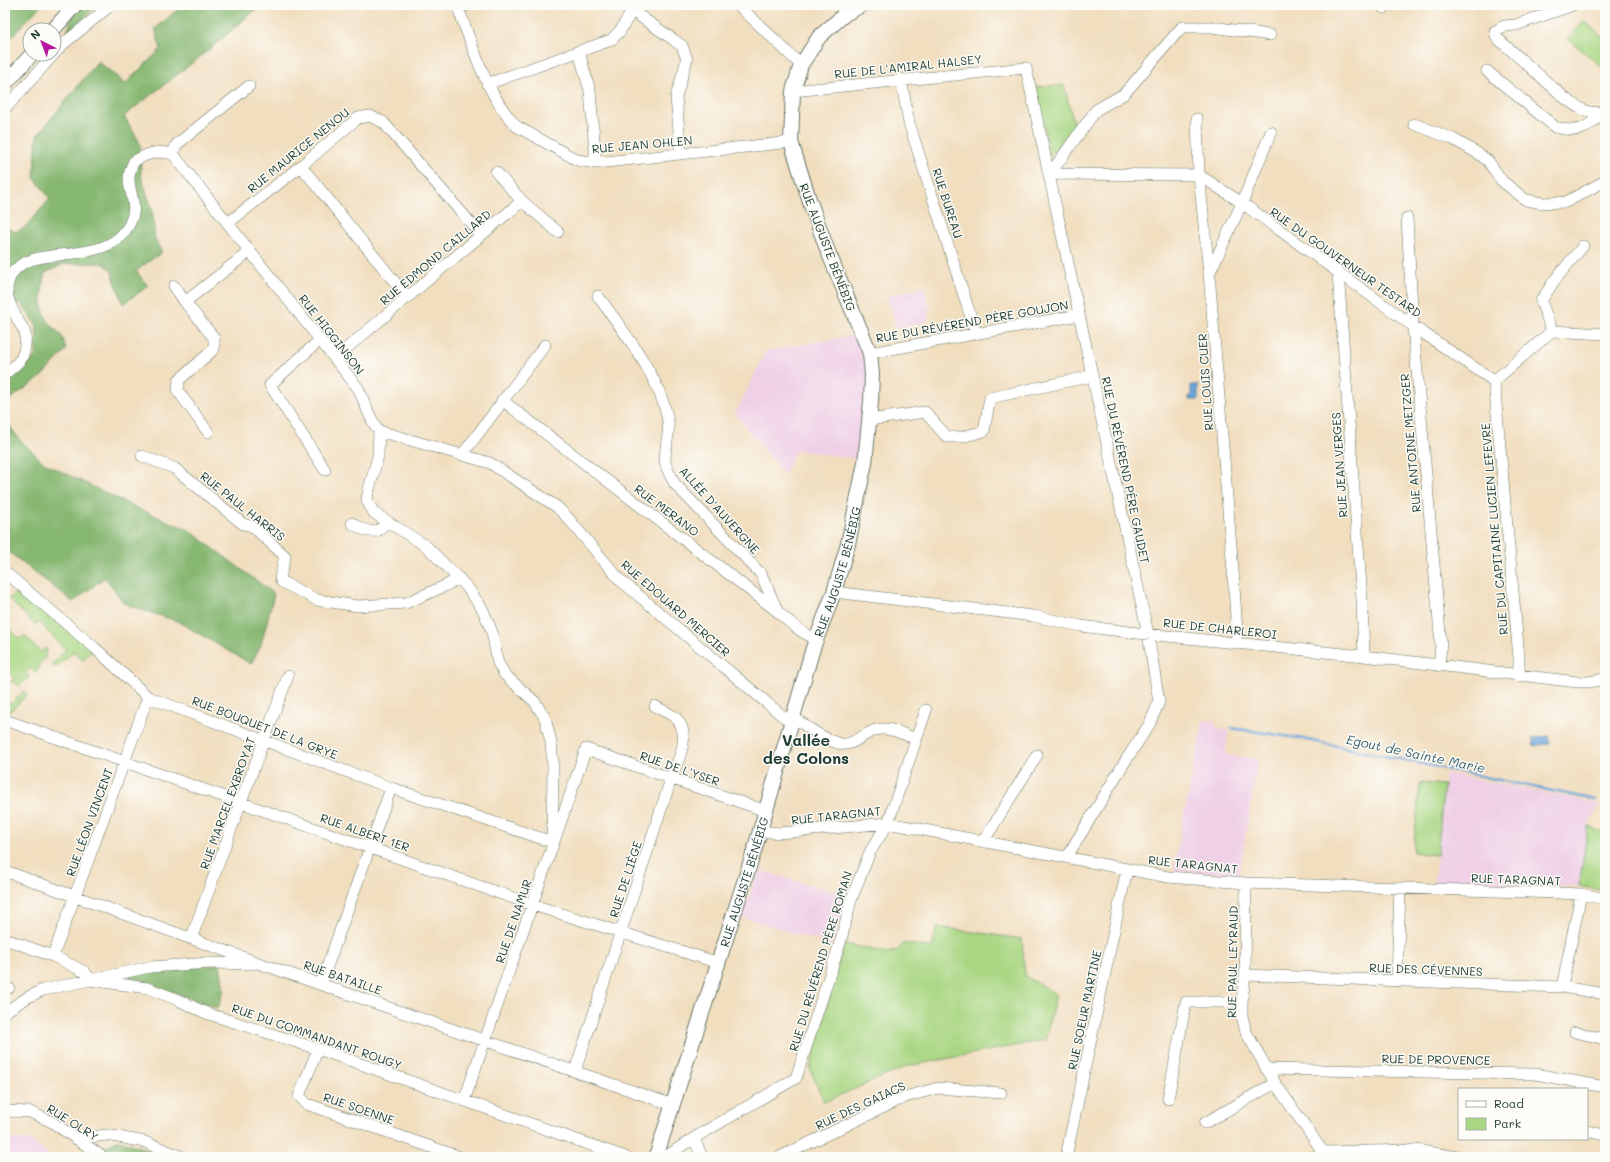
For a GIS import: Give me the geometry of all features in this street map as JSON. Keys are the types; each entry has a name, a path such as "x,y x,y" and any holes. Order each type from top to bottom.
{"main road":[{"path":"60,22 75,5"},
{"name":"RUE AUGUSTE BÉNÉBIG","path":"656,1157 719,964 817,638 834,592 848,544 865,463 872,374 870,353 827,250 791,142 793,91 801,65 819,37 842,9 862,5"},
{"path":"5,84 25,62"}],"street":[{"path":"5,109 62,45 111,5"},
{"path":"738,5 801,65"},
{"path":"1573,5 1516,25 1504,26 1495,31 1497,38 1566,99 1576,106 1590,114 1604,112"},
{"name":"RUE JEAN OHLEN","path":"463,7 487,84 509,119 516,126 577,160 596,163 791,142"},
{"path":"487,84 612,40 620,31 628,8 682,46 686,53 686,64 676,97 680,154"},
{"path":"1050,174 1096,110 1124,94 1182,27 1212,27 1270,35"},
{"path":"579,52 590,92 596,163"},
{"name":"RUE DU RÉVÉREND PÈRE GAUDET","path":"1026,68 1148,634 1159,702 1149,725 1071,850 1068,858"},
{"name":"RUE DE L'AMIRAL HALSEY","path":"793,91 901,79 1026,68"},
{"path":"1487,70 1555,127 1569,131 1585,129 1604,112"},
{"name":"RUE BUREAU","path":"901,79 909,123 976,333"},
{"path":"5,374 22,358 26,345 25,333 10,306 7,292 8,283 12,273 20,265 37,258 77,253 101,247 115,241 123,235 132,218 134,205 129,178 134,161 156,152 173,154 176,145 249,86"},
{"path":"5,90 15,98"},
{"name":"RUE MAURICE NENOU","path":"228,223 301,166 358,118 370,116 383,122 481,236"},
{"name":"RUE LOUIS CUER","path":"1197,118 1198,175 1209,273 1233,571 1237,633 1236,643"},
{"path":"1414,124 1453,139 1478,154 1488,161 1502,181 1526,200 1542,203 1566,202 1605,181"},
{"path":"1209,273 1242,203 1271,132"},
{"name":"RUE HIGGINSON","path":"173,154 358,388 367,405 373,424 379,431"},
{"path":"301,166 407,297"},
{"path":"496,172 522,201 558,232"},
{"path":"1050,174 1198,175"},
{"name":"RUE DU GOUVERNEUR TESTARD","path":"1198,175 1242,203 1414,326 1494,381"},
{"name":"RUE EDMOND CAILLARD","path":"335,358 522,201"},
{"name":"RUE ANTOINE METZGER","path":"1406,218 1441,645 1439,666"},
{"path":"1552,331 1541,302 1554,281 1583,246"},
{"path":"186,302 250,251"},
{"name":"RUE JEAN VERGES","path":"1338,272 1362,592 1364,656"},
{"path":"174,286 214,338 214,348 179,380 178,391 208,432"},
{"name":"ALLÉE D'AUVERGNE","path":"598,296 634,346 658,389 669,422 665,460 668,472 675,484 761,574 777,611"},
{"name":"RUE DU RÉVÉREND PÈRE GOUJON","path":"870,353 1079,315"},
{"path":"1494,381 1552,331 1605,334"},
{"path":"320,340 270,385 325,470"},
{"path":"462,455 545,345"},
{"path":"869,420 925,412 947,437 962,437 984,430 990,398 1092,376"},
{"name":"RUE DU CAPITAINE LUCIEN LEFEVRE","path":"1494,381 1519,658 1519,676"},
{"name":"RUE MERANO","path":"502,400 777,611 789,622 811,637 817,638"},
{"path":"379,431 378,456 367,501 374,513 426,546 459,578 483,610 492,632 498,663 505,675 535,702 545,718 551,742 553,766 552,842"},
{"name":"RUE EDOUARD MERCIER","path":"379,431 490,463 556,507 567,517 620,580 792,720 842,744 852,743 865,734 881,729 893,730 916,739"},
{"name":"RUE PAUL HARRIS","path":"142,456 174,468 243,524 252,526 285,556 280,578 282,582 317,600 358,606 406,603 448,585 459,578"},
{"path":"352,523 366,530 375,531 380,529 386,521"},
{"name":"RUE BOUQUET DE LA GRYE","path":"5,572 95,648 148,697 391,788 552,842"},
{"name":"RUE DE CHARLEROI","path":"834,592 1033,616 1081,626 1364,656 1519,676 1583,682 1605,679"},
{"name":"RUE MARCEL EXBROYAT","path":"191,939 288,676"},
{"name":"RUE LÉON VINCENT","path":"53,956 148,697"},
{"name":"RUE DE LIÈGE","path":"575,1071 684,744 683,732 677,719 655,706"},
{"name":"RUE DU RÉVÉREND PÈRE ROMAN","path":"665,1157 694,1138 796,1078 841,940 851,900 870,852 888,823 926,710"},
{"name":"RUE ALBERT 1ER","path":"5,720 533,905 719,964"},
{"name":"RUE DE NAMUR","path":"464,1101 533,905 552,842 586,749"},
{"name":"RUE DE L'YSER","path":"586,749 671,780 766,811"},
{"path":"983,842 1037,755"},
{"path":"321,984 391,788"},
{"name":"RUE TARAGNAT","path":"759,831 780,833 888,823 1168,877 1246,883 1581,894 1605,899"},
{"name":"RUE SOEUR MARTINE","path":"1066,1157 1127,869"},
{"name":"RUE BATAILLE","path":"5,871 191,939 673,1105"},
{"name":"RUE PAUL LEYRAUD","path":"1246,883 1245,975 1242,1002 1242,1016 1246,1032 1266,1069 1318,1154"},
{"path":"1396,981 1400,888"},
{"path":"1562,987 1581,894"},
{"path":"5,939 53,956 86,972 90,980"},
{"path":"5,1012 28,997 43,990 150,967 210,963 264,964"},
{"name":"RUE DES CÉVENNES","path":"1245,975 1562,987 1605,994"},
{"name":"RUE DU COMMANDANT ROUGY","path":"90,980 147,988 206,1013 318,1049 625,1157"},
{"path":"1168,1099 1186,1002 1242,1002"},
{"path":"1575,1032 1605,1039"},
{"name":"RUE SOENNE","path":"318,1049 299,1096 308,1104 460,1157"},
{"name":"RUE DE PROVENCE","path":"1266,1069 1535,1074 1605,1087"},
{"path":"1206,1122 1275,1083"},
{"name":"RUE DES GAIACS","path":"780,1157 905,1097 938,1088 1001,1093"},
{"name":"RUE OLRY","path":"5,1111 30,1112 52,1122 103,1157"},
{"path":"1588,1131 1605,1135"},
{"path":"76,1139 107,1135 145,1142 183,1157"},
{"path":"694,1138 702,1157"},
{"path":"1318,1154 1416,1150 1458,1157"}],"shaded area":[{"path":"924,287 930,308 927,322 897,329 887,296"},
{"path":"862,334 870,353 865,460 796,450 784,474 735,414 766,351"},
{"path":"1203,720 1216,722 1216,728 1229,731 1225,755 1258,759 1239,875 1173,870"},
{"path":"1445,773 1600,804 1588,826 1579,886 1434,882"},
{"path":"758,870 847,895 832,945 742,917"},
{"path":"5,1138 32,1141 51,1157 5,1157"}],"green space":[{"path":"5,5 41,5 25,22 22,22 22,26 5,44"},
{"path":"76,5 98,5 67,33"},
{"path":"183,5 261,5 205,53 124,116 140,143 141,176 152,209 155,239 162,252 136,271 148,286 123,304 111,270 103,263 64,264 45,273 42,288 43,308 48,321 62,337 66,350 41,377 10,399 5,405 5,382 14,377 29,364 36,355 37,326 21,303 5,307 5,226 15,232 24,228 50,199 34,177 37,136 98,61 125,84 161,49 155,29"},
{"path":"1584,21 1605,39 1605,69 1568,39"},
{"path":"1064,85 1074,124 1050,156 1036,87"},
{"path":"5,420 20,440 44,463 134,507 189,530 274,594 261,645 251,664 177,621 124,603 105,577 73,602 5,549"},
{"path":"22,586 95,648 82,660 74,651 56,667 52,664 66,650 39,622 35,625 9,599"},
{"path":"5,625 20,639 24,635 40,652 45,648 48,651 44,654 46,657 38,665 40,668 35,672 31,668 26,673 29,677 19,686 15,682 13,683 11,681 14,678 5,669"},
{"path":"24,691 27,695 5,716 5,698 11,704"},
{"path":"1420,783 1444,785 1437,855 1413,852"},
{"path":"1588,826 1605,834 1605,891 1579,886"},
{"path":"937,927 1022,939 1025,976 1056,994 1045,1040 908,1066 824,1102 810,1069 844,944 889,953 898,950 904,943 932,948"},
{"path":"220,964 224,990 218,1008 125,975"},
{"path":"119,1140 169,1157 120,1157 105,1147"}],"water":[{"path":"1191,385 1198,385 1198,400 1189,400 1189,397 1191,396"},
{"path":"1549,736 1550,743 1534,746 1533,738"}],"waterway":[{"name":"Egout de Sainte Marie","path":"1231,728 1298,738 1596,800"}],"district":[{"name":"Vallée des Colons","path":"806,748"}]}
